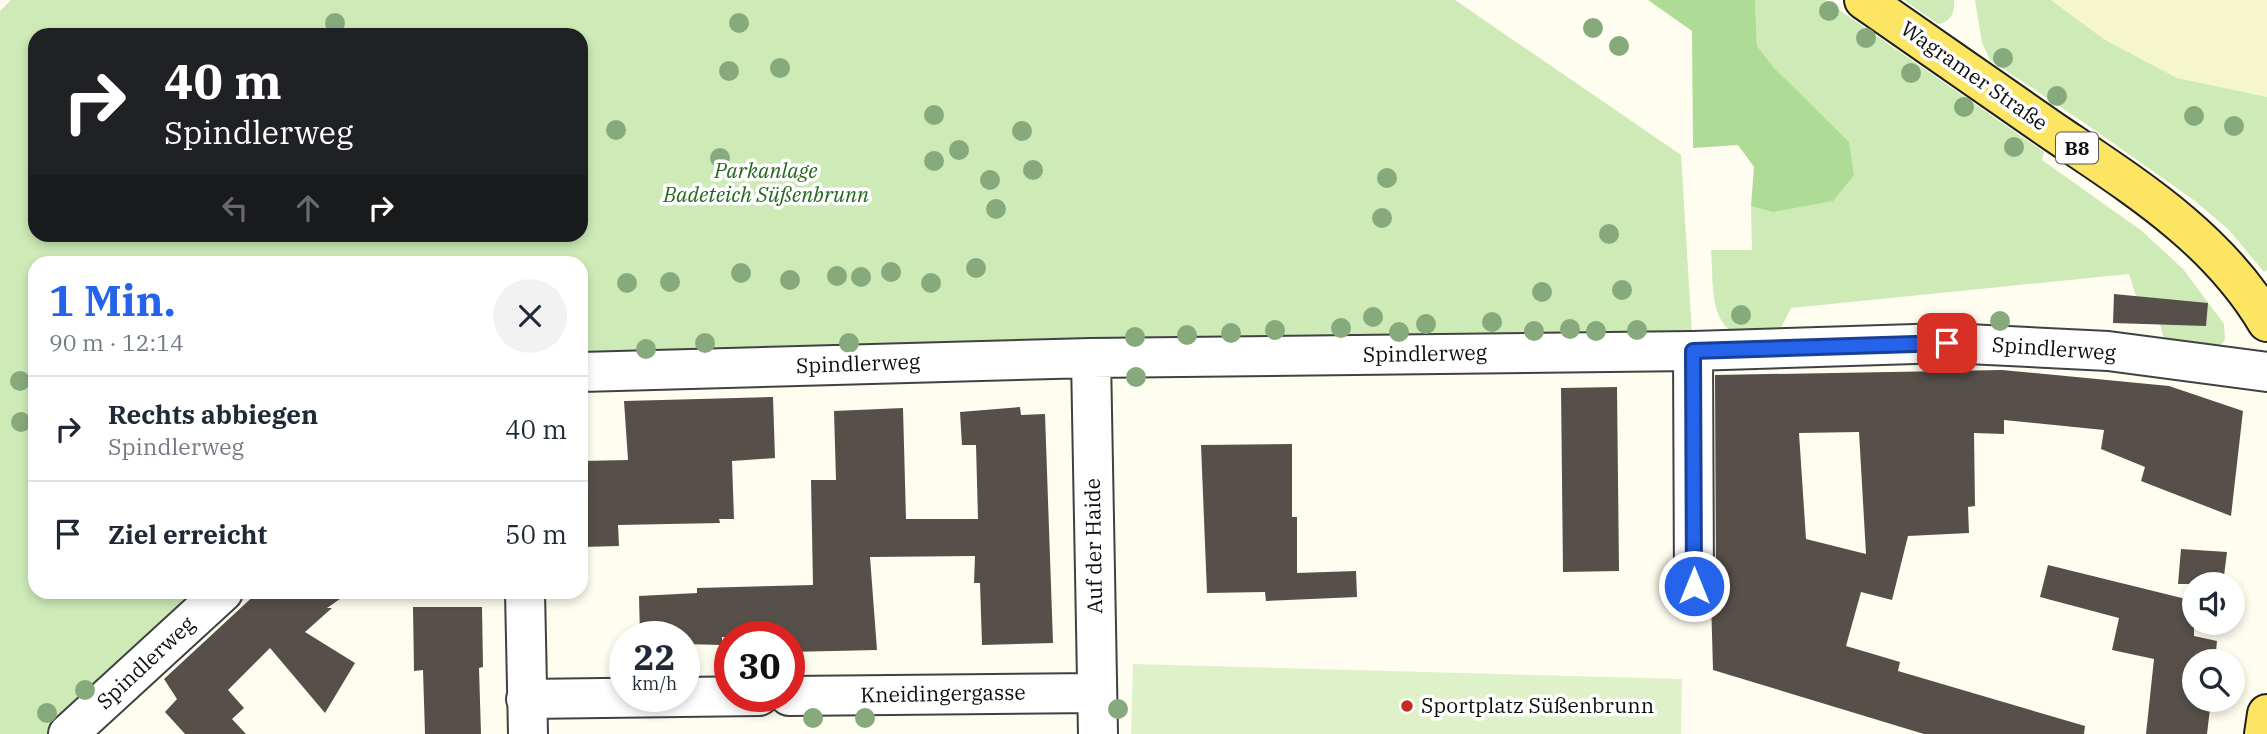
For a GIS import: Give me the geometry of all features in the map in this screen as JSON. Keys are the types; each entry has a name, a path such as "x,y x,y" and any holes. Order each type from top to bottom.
{"main road":[{"name":"Wagramer Straße","path":"1864,0 2098,162 2190,230 2227,266 2267,322"},
{"path":"2264,734 2267,714"}],"street":[{"name":"Spindlerweg","path":"588,372 1091,358 1693,351 1947,343 2108,351 2267,372"},
{"path":"1693,351 1694,586"},
{"name":"Auf der Haide","path":"1091,358 1098,734"},
{"name":"Spindlerweg","path":"68,734 215,599"},
{"path":"524,599 527,717 714,700"},
{"name":"Kneidingergasse","path":"805,696 1097,693"}],"green space":[{"name":"Parkanlage Badeteich Süßenbrunn","path":"11,0 1455,0 1681,155 1693,351 588,372 588,256 28,256 28,599 215,599 68,734 0,734 0,11"},
{"path":"1648,0 1755,0 1757,46 1775,69 1849,142 1854,175 1833,201 1772,212 1751,206 1754,167 1738,145 1693,148 1692,31"},
{"path":"1755,0 1825,0 2044,152 2042,160 2142,231 2183,269 2224,324 2225,340 2218,347 2165,343 2160,324 2161,299 2136,296 2129,274 1791,308 1779,332 1745,336 1733,332 1718,314 1713,288 1711,250 1752,250 1751,206 1772,212 1775,69 1757,46"},
{"path":"1904,0 1954,0 1954,9 1949,19 1938,24"},
{"path":"1975,0 2051,0 2105,40 2177,78 2267,97 2267,270 2264,272 2229,230 2195,201 1990,60 1982,43"},
{"path":"2051,0 2267,0 2267,97 2177,78 2105,40"},
{"name":"Sportplatz Süßenbrunn","path":"1133,664 1682,679 1681,734 1131,734"}],"building":[{"path":"2114,294 2208,303 2206,326 2113,323"},
{"path":"2002,370 2169,386 2243,411 2231,516 2141,481 2145,467 2101,449 2104,430 2004,420 2004,434 1974,433 1975,506 1968,507 1969,533 1908,536 1892,600 1861,592 1846,646 1900,662 1898,671 2085,726 2084,734 1924,734 1713,670 1711,599 1716,586 1715,375","holes":["1859,432 1866,554 1806,539 1799,433"]},
{"path":"1617,387 1619,571 1563,572 1561,388"},
{"path":"773,397 775,458 732,461 734,519 719,519 720,523 618,525 619,546 588,547 588,461 628,460 624,401"},
{"path":"1020,407 1021,415 1045,414 1053,643 982,645 980,583 974,583 975,556 870,557 877,650 805,652 805,621 714,621 714,645 700,644 700,621 640,621 639,596 697,593 697,588 813,585 811,480 836,480 834,411 903,408 906,519 978,519 976,445 962,445 960,412"},
{"path":"1292,444 1292,517 1297,517 1297,573 1356,571 1357,597 1266,601 1265,592 1207,593 1201,445"},
{"path":"2181,549 2227,552 2224,572 2182,572 2182,584 2178,584"},
{"path":"2048,565 2182,598 2182,635 2217,641 2216,649 2182,649 2182,712 2210,712 2207,734 2146,734 2154,659 2112,650 2119,618 2040,597"},
{"path":"250,599 340,599 327,608 332,608 305,632 355,663 325,713 270,648 228,690 244,708 232,719 246,734 185,734 165,712 177,699 164,679"},
{"path":"413,607 482,607 483,667 479,668 481,734 425,734 423,670 414,671"}],"place":[{"name":"Sportplatz Süßenbrunn","path":"1407,706"}],"route":[{"path":"1694,586 1693,351 1947,343"}]}
